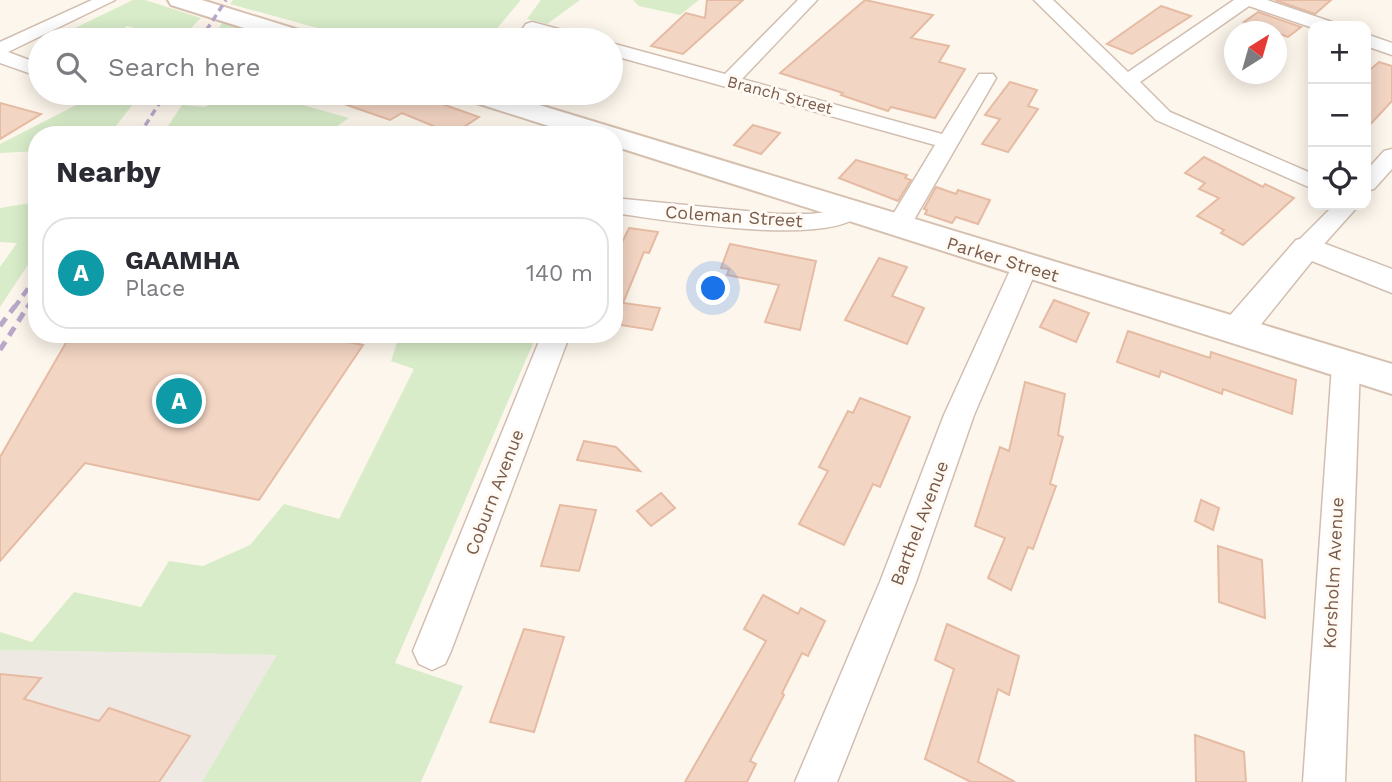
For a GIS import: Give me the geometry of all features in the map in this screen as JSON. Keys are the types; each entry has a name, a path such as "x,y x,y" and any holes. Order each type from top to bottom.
{"main road":[{"path":"179,0 268,28"},
{"path":"511,105 578,126"},
{"name":"Parker Street","path":"623,140 1392,379"}],"street":[{"path":"45,28 106,0"},
{"path":"729,81 808,0"},
{"path":"1043,0 1163,116 1308,180"},
{"path":"1128,81 1248,0 1311,21"},
{"path":"0,49 28,36"},
{"path":"1371,42 1392,49"},
{"name":"Branch Street","path":"623,52 948,142"},
{"path":"0,56 28,66"},
{"path":"898,226 986,78"},
{"path":"1371,179 1392,156"},
{"name":"Coleman Street","path":"623,206 800,223 839,219 851,211"},
{"path":"1237,329 1342,210"},
{"path":"1307,247 1392,282"},
{"name":"Barthel Avenue","path":"816,782 898,582 960,415 1025,266"},
{"name":"Coburn Avenue","path":"432,651 552,343"},
{"name":"Korsholm Avenue","path":"1324,782 1346,365"}],"shaded area":[{"path":"0,650 278,655 202,782 0,782"}],"green space":[{"path":"133,0 145,0 201,18 191,28 75,28"},
{"path":"233,0 521,0 497,28 317,28 230,4"},
{"path":"541,0 580,0 547,24 527,19"},
{"path":"633,0 699,0 680,15 639,6"},
{"path":"222,23 240,28 219,28"},
{"path":"76,105 132,105 116,126 35,126"},
{"path":"182,105 303,105 349,118 337,126 168,126"},
{"path":"28,130 28,151 0,153 0,144"},
{"path":"28,203 28,265 0,307 0,267 17,243 0,242 0,208"},
{"path":"397,343 533,343 395,663 463,686 421,782 202,782 277,655 0,650 0,632 32,642 74,592 141,607 169,561 203,566 250,545 284,504 339,519 414,369 391,361"}],"building":[{"path":"707,0 743,0 683,54 651,46 686,13 705,18"},
{"path":"865,0 933,15 911,38 949,46 939,62 965,69 935,118 891,107 888,111 780,73"},
{"path":"1275,0 1331,0 1315,14"},
{"path":"1161,6 1191,16 1132,54 1107,44"},
{"path":"1258,12 1284,21 1245,21"},
{"path":"1287,22 1301,27 1288,37"},
{"path":"1379,62 1392,66 1392,101 1371,124 1371,84 1371,69"},
{"path":"1010,82 1037,90 1028,106 1038,109 1008,152 982,144 1000,119 985,115"},
{"path":"0,103 41,114 0,139"},
{"path":"347,105 445,105 479,117 465,126 434,126 402,113 390,120"},
{"path":"753,125 780,133 761,154 734,145"},
{"path":"1204,157 1263,187 1265,184 1294,198 1243,245 1221,233 1224,230 1197,216 1219,198 1199,189 1205,183 1185,173"},
{"path":"856,160 907,175 905,178 911,180 898,201 839,178"},
{"path":"936,187 956,194 958,190 990,200 978,224 956,217 952,223 925,214 927,210 924,209"},
{"path":"629,228 658,232 649,253 644,252 623,303 623,240"},
{"path":"730,244 816,261 800,330 765,322 779,285 727,275 729,269 721,268"},
{"path":"879,258 907,267 892,296 924,308 907,344 845,320"},
{"path":"1054,300 1089,313 1076,342 1040,327"},
{"path":"623,303 660,308 652,330 623,325"},
{"path":"1128,331 1210,358 1211,352 1296,380 1292,414 1223,389 1222,394 1161,371 1159,377 1117,362"},
{"path":"66,343 363,345 259,500 85,463 0,561 0,457"},
{"path":"1025,382 1065,394 1058,435 1063,437 1050,484 1056,486 1033,549 1028,547 1011,590 988,578 1005,538 975,526 1000,447 1009,451"},
{"path":"860,398 910,417 880,487 873,484 844,545 799,524 828,471 819,467 848,411 853,413"},
{"path":"584,441 616,447 640,471 577,460"},
{"path":"661,493 675,508 651,526 637,511"},
{"path":"1201,500 1219,508 1213,530 1195,521"},
{"path":"560,505 596,510 579,571 541,566"},
{"path":"1218,546 1262,560 1265,618 1219,602"},
{"path":"763,595 798,614 801,608 825,621 808,656 802,653 782,693 784,695 750,761 756,764 747,782 685,782 766,641 744,629"},
{"path":"947,624 1019,656 1009,695 998,689 978,762 1015,782 971,782 925,759 954,669 935,660"},
{"path":"524,629 564,637 534,732 490,722"},
{"path":"0,674 41,678 24,699 99,721 109,708 190,736 159,782 0,782"},
{"path":"1195,735 1244,752 1246,782 1196,782"}],"railway":[{"path":"208,28 226,0"},
{"path":"145,126 158,105"},
{"path":"14,308 28,289"},
{"path":"0,326 15,306"},
{"path":"0,350 28,306"}],"place":[{"name":"GAAMHA","path":"179,401"}]}
